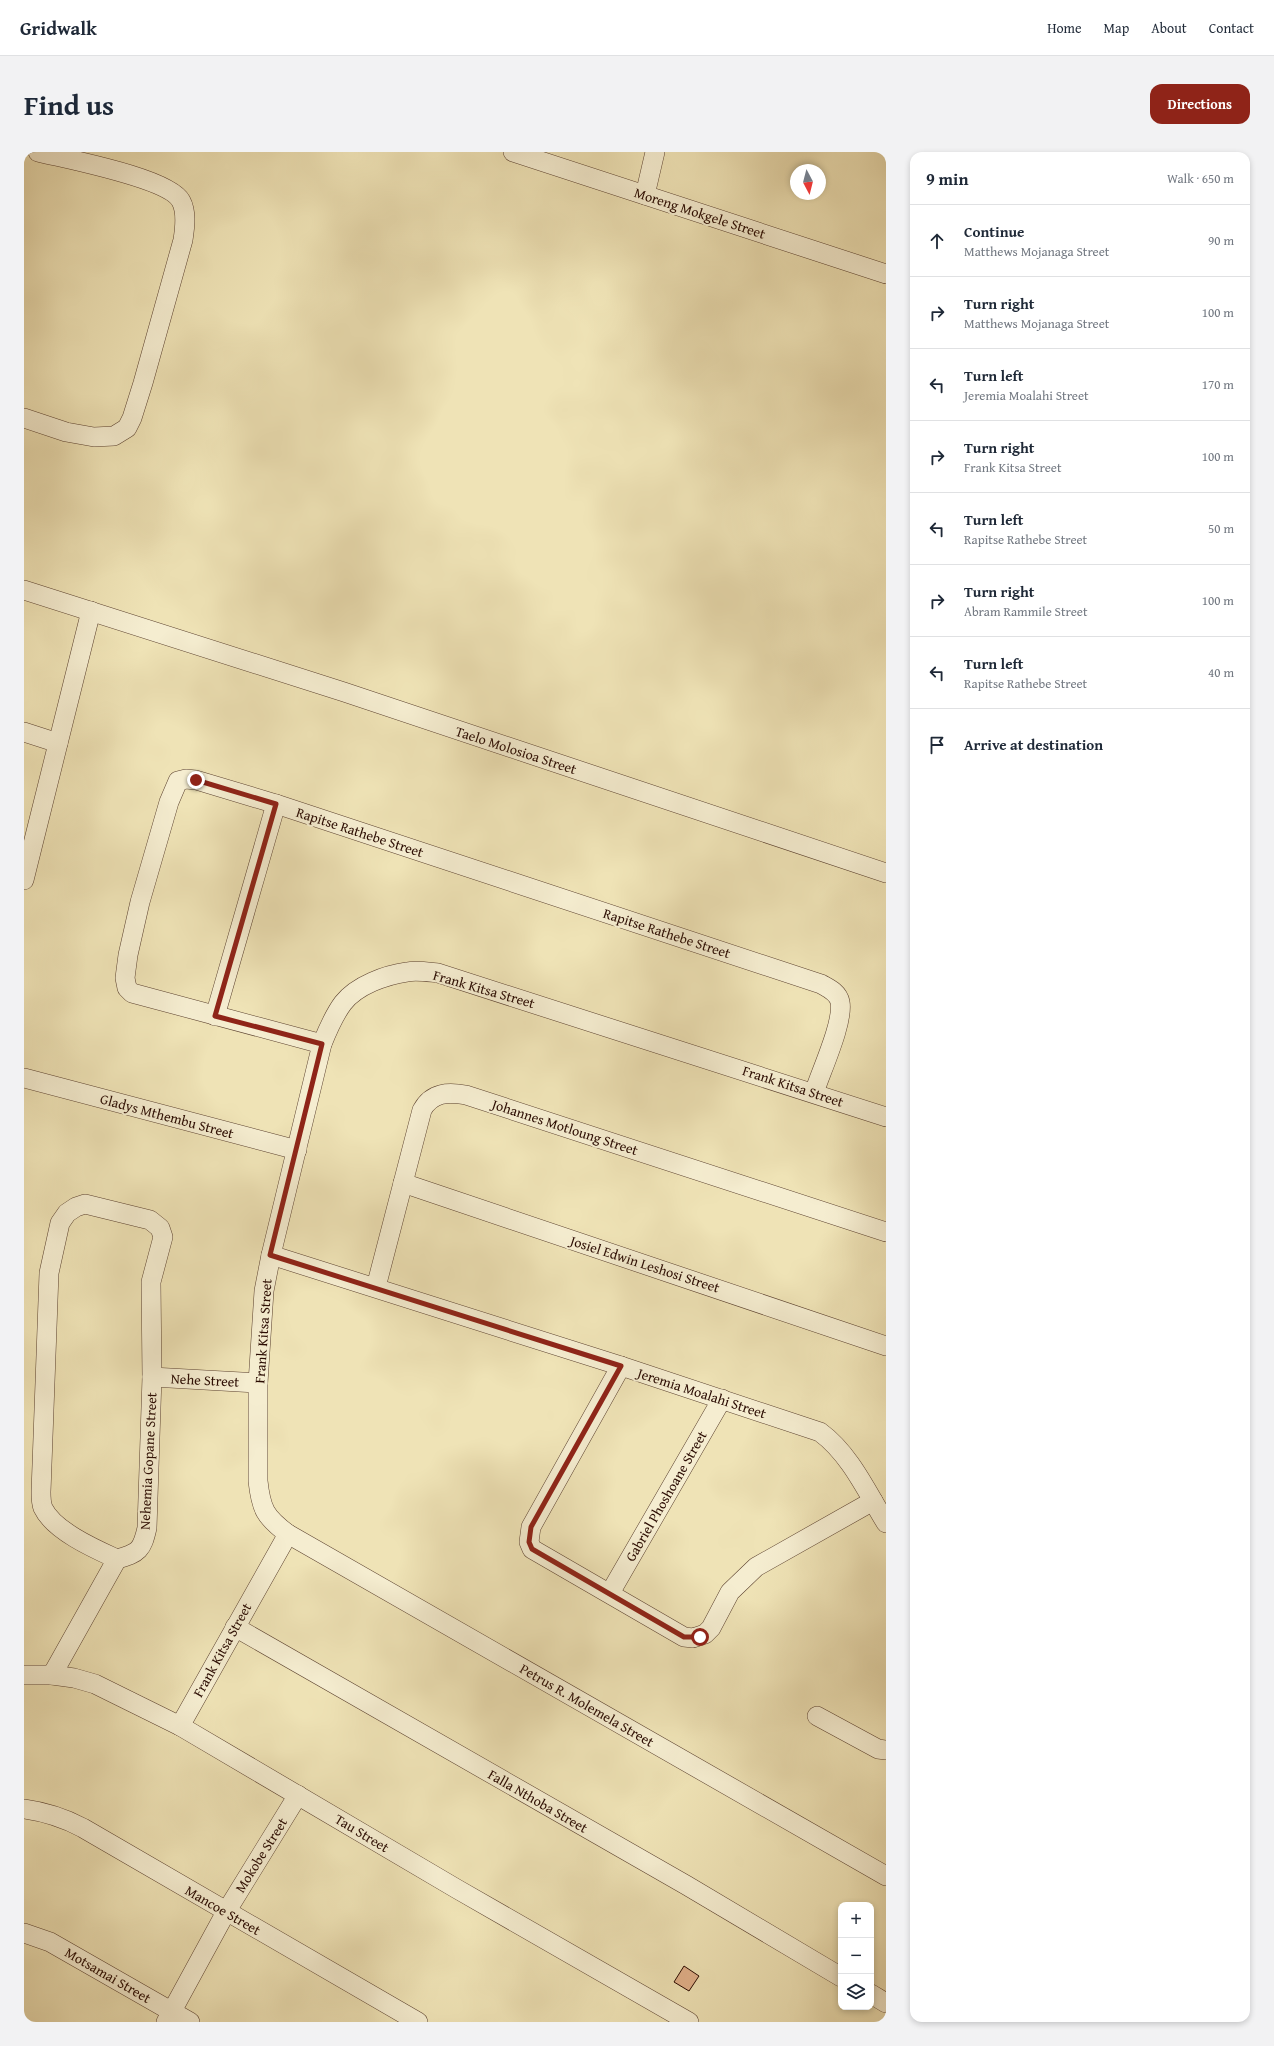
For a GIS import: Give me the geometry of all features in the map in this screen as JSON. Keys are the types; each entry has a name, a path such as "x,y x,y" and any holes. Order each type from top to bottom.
{"street":[{"path":"24,418 66,432 94,437 114,436 127,428 132,418 143,383 183,240 185,225 184,208 180,200 173,192 125,173 38,152"},
{"name":"Moreng Mokgele Street","path":"513,152 886,274"},
{"path":"645,194 655,152"},
{"name":"Taelo Molosioa Street","path":"24,590 351,695 886,872"},
{"path":"24,880 91,611"},
{"path":"24,732 58,743"},
{"name":"Rapitse Rathebe Street","path":"322,1044 132,993 127,988 125,969 140,902 169,802 178,781 186,779 196,780 276,804 825,986 835,992 840,1000 840,1013 814,1093"},
{"path":"215,1016 276,804"},
{"name":"Frank Kitsa Street","path":"180,1726 234,1627 288,1534 271,1522 263,1509 258,1481 258,1382 264,1291 270,1255 322,1044 330,1023 344,1001 362,987 385,977 407,972 438,973 886,1117"},
{"name":"Gladys Mthembu Street","path":"31,1079 297,1150"},
{"name":"Johannes Motloung Street","path":"376,1286 422,1110 432,1098 449,1093 466,1095 886,1232"},
{"name":"Josiel Edwin Leshosi Street","path":"403,1183 886,1346"},
{"name":"Nehemia Gopane Street","path":"85,1204 150,1220 160,1228 163,1237 151,1282 152,1377 147,1528 143,1544 135,1554 117,1559 79,1540 52,1520 43,1507 40,1492 49,1273 60,1223 67,1213 76,1207 85,1204"},
{"name":"Jeremia Moalahi Street","path":"270,1255 376,1286 820,1432 832,1441 844,1454 886,1523"},
{"path":"621,1366 531,1527 529,1542 532,1549 684,1637 700,1637 711,1628 730,1592 756,1567 873,1501"},
{"name":"Nehe Street","path":"152,1377 258,1382"},
{"name":"Gabriel Phoshoane Street","path":"610,1593 722,1399"},
{"name":"Petrus R. Molemela Street","path":"288,1534 886,1876"},
{"path":"52,1675 117,1559"},
{"name":"Falla Nthoba Street","path":"234,1627 679,1882 838,1975"},
{"name":"Tau Street","path":"24,1675 52,1675 74,1678 95,1684 180,1726 456,1889 689,2022"},
{"path":"817,1716 878,1749 886,1750"},
{"name":"Mokobe Street","path":"169,2017 226,1912 298,1795"},
{"name":"Mancoe Street","path":"24,1809 47,1813 78,1825 418,2022"},
{"name":"Motsamai Street","path":"24,1933 50,1942 169,2017 190,2022"},
{"path":"874,1996 886,2003"}],"building":[{"path":"684,1966 699,1976 689,1991 674,1982"}],"route":[{"path":"196,780 276,804 215,1016 322,1044 270,1255 376,1286 621,1366 531,1527 529,1542 532,1549 543,1556 610,1593 684,1637 700,1637"}]}
